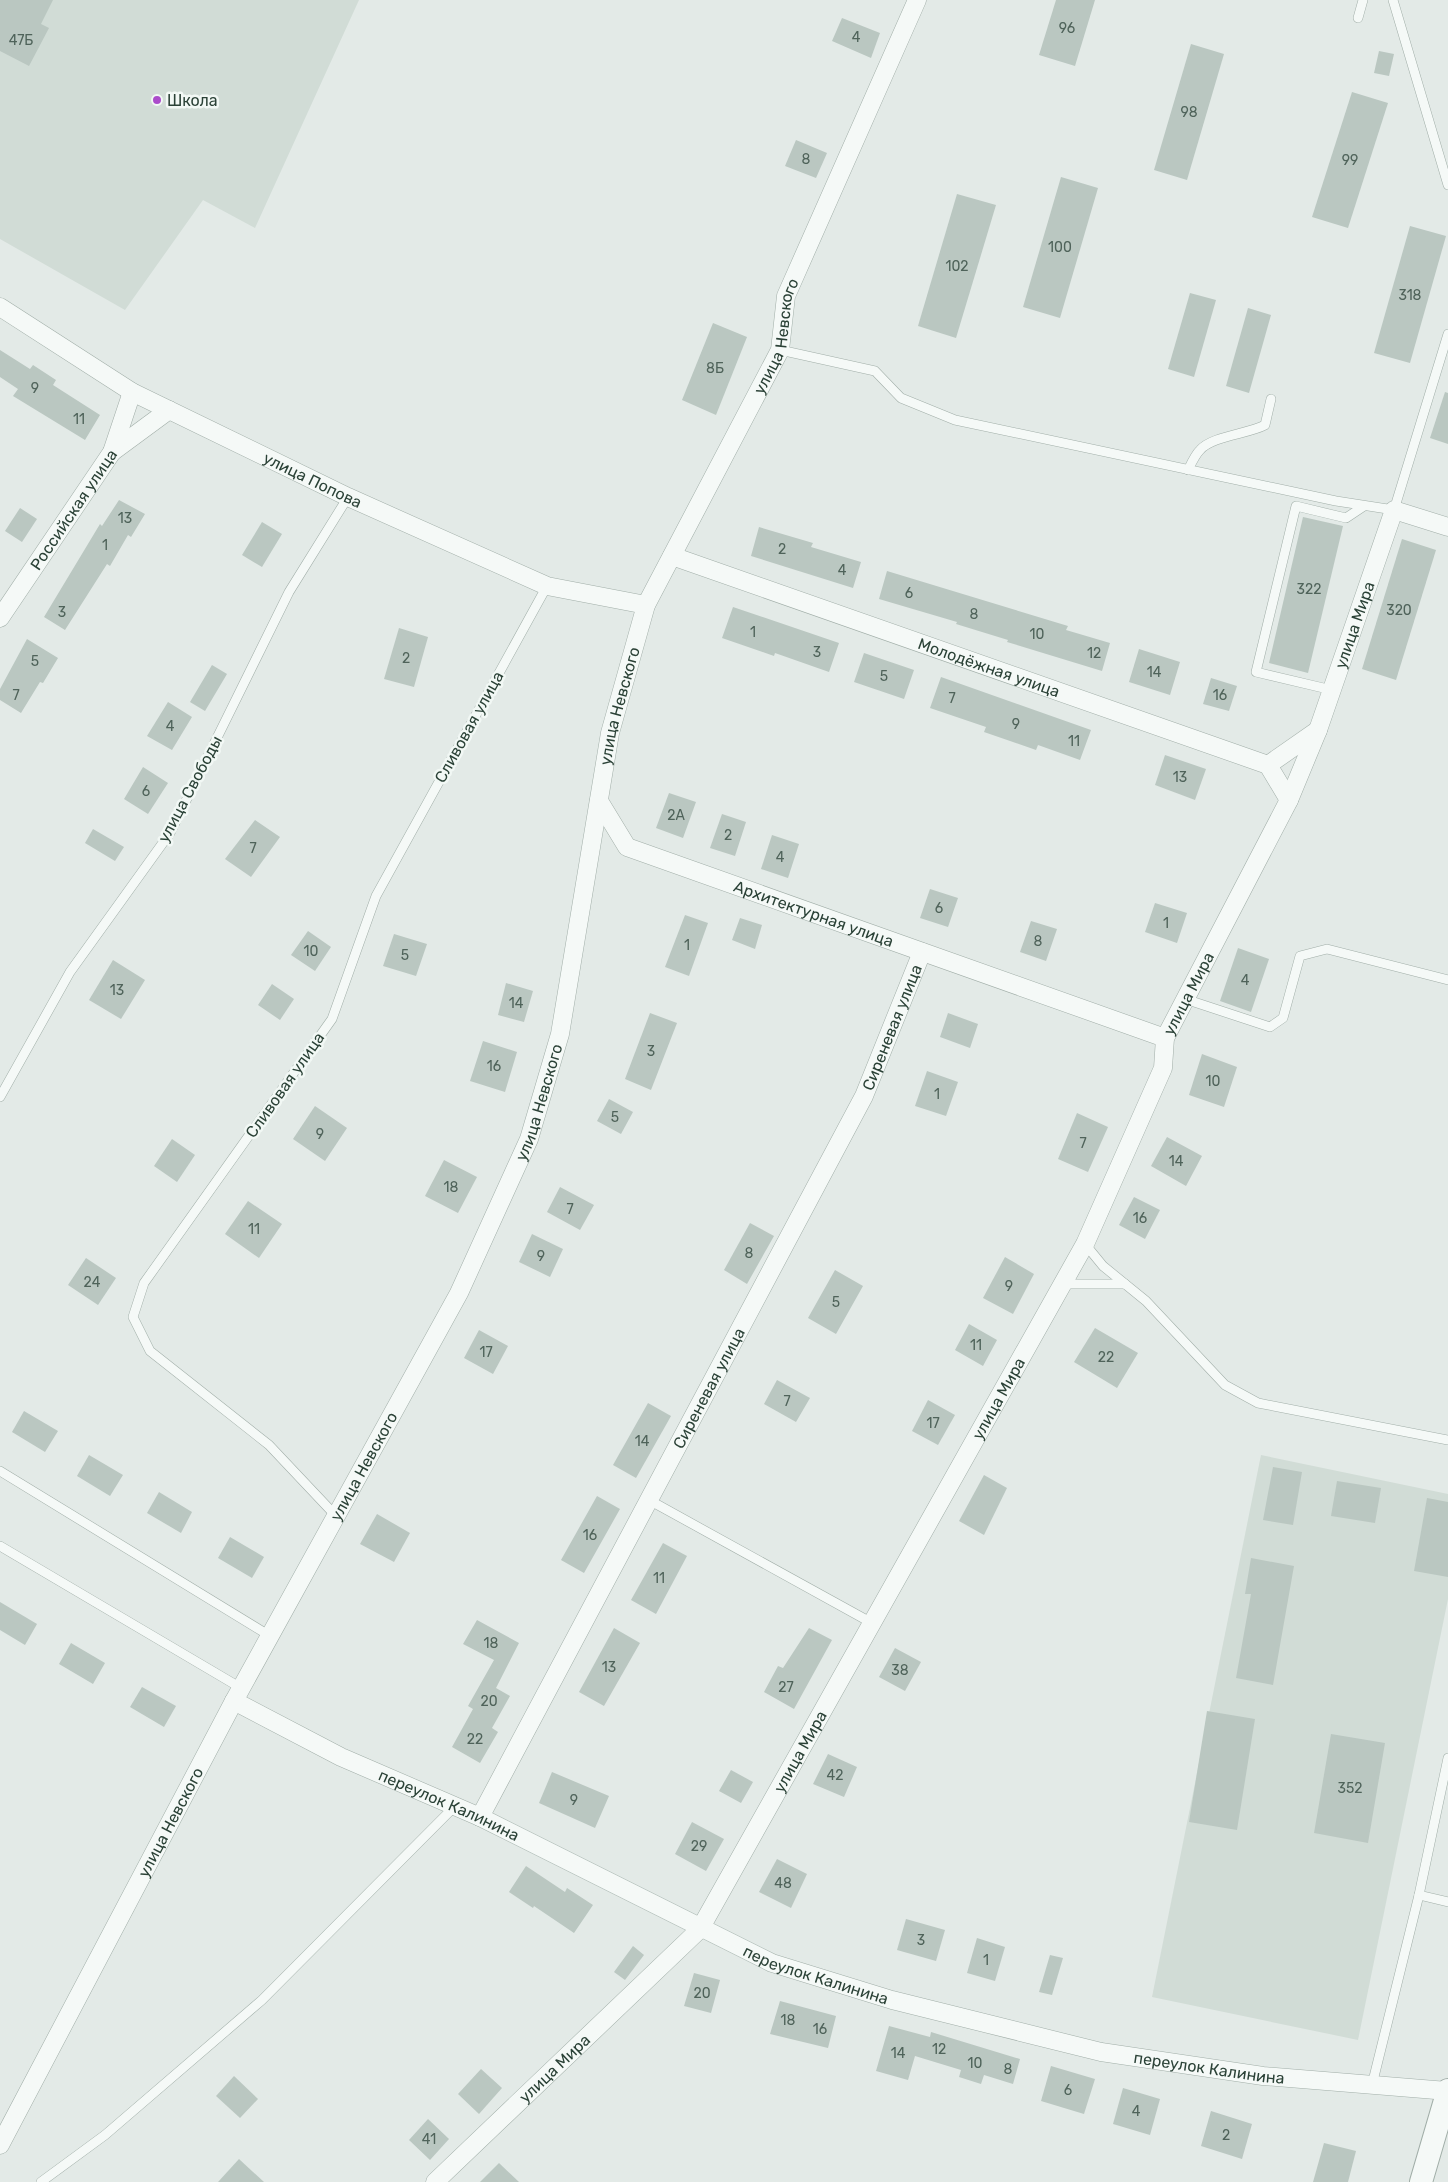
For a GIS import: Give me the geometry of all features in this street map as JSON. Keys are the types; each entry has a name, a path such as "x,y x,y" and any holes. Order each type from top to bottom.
{"street":[{"name":"улица Невского","path":"0,2145 237,1695 459,1293 529,1139 560,1034 610,733 646,605 780,350 786,296 917,0"},
{"name":"улица Попова","path":"0,307 132,392 348,497 547,586 646,605"},
{"name":"Российская улица","path":"0,618 112,452 132,392"},
{"path":"112,452 169,410"},
{"path":"1394,510 1448,527"},
{"name":"улица Мира","path":"435,2182 700,1928 1085,1244 1162,1068 1165,1038 1289,800 1318,730 1394,510"},
{"name":"Молодёжная улица","path":"672,556 1268,765"},
{"path":"1289,800 1268,765 1318,730"},
{"name":"Архитектурная улица","path":"598,801 627,847 1165,1038"},
{"name":"Сиреневая улица","path":"480,1817 864,1096 922,952"},
{"name":"переулок Калинина","path":"237,1695 341,1757 480,1817 772,1963 883,1997 1101,2052 1263,2076 1448,2090"},
{"path":"1421,2182 1448,2090"}],"lane":[{"path":"1358,18 1363,0"},
{"path":"1394,0 1448,184"},
{"path":"780,350 875,371 901,398 955,420 1188,470 1364,506 1394,510 1448,334"},
{"path":"1188,470 1200,449 1214,442 1254,431 1265,425 1271,399"},
{"name":"улица Свободы","path":"0,1097 70,972 170,833 289,592 348,497"},
{"path":"1332,690 1256,672 1296,506 1346,518 1364,506"},
{"name":"Сливовая улица","path":"336,1516 269,1445 150,1351 133,1317 144,1283 332,1019 376,896 547,586"},
{"path":"1185,999 1270,1026 1283,1018 1300,956 1327,948 1448,980"},
{"path":"1085,1244 1103,1266 1146,1301 1225,1385 1258,1403 1448,1440"},
{"path":"1062,1284 1125,1284"},
{"path":"0,1471 270,1636"},
{"path":"649,1500 872,1623"},
{"path":"0,1546 237,1695"},
{"path":"1372,2085 1419,1896 1448,1758"},
{"path":"40,2182 105,2135 262,2000 455,1806"},
{"path":"1419,1896 1448,1902"}],"shaded area":[{"name":"Школа","path":"0,0 359,0 255,228 203,200 125,310 0,239"},
{"path":"1261,1455 1448,1494 1448,1599 1358,2040 1152,1997"}],"building":[{"path":"0,0 53,0 41,24 49,28 29,66 0,51"},
{"path":"1056,0 1095,0 1075,66 1039,55"},
{"path":"842,18 880,33 871,58 832,41"},
{"path":"1191,44 1224,54 1187,180 1154,170"},
{"path":"1379,51 1394,54 1389,76 1374,73"},
{"path":"1352,92 1388,103 1348,228 1312,217"},
{"path":"796,140 827,153 816,178 785,166"},
{"path":"1061,177 1098,188 1060,318 1023,307"},
{"path":"957,194 996,205 956,338 918,326"},
{"path":"1410,226 1446,236 1410,363 1374,353"},
{"path":"1190,293 1216,300 1194,377 1168,369"},
{"path":"1248,308 1271,315 1249,393 1226,386"},
{"path":"713,323 747,337 716,415 682,400"},
{"path":"0,350 30,369 33,365 56,380 53,385 100,415 85,440 13,396 18,389 0,377"},
{"path":"1445,392 1448,393 1448,444 1430,438"},
{"path":"119,500 145,514 131,537 128,535 110,566 107,564 65,630 44,617 100,524 102,526"},
{"path":"20,508 37,519 22,542 5,531"},
{"path":"1303,517 1343,526 1308,673 1269,663"},
{"path":"262,522 282,534 262,567 242,555"},
{"path":"759,527 813,543 811,547 861,562 853,588 751,556"},
{"path":"1402,539 1436,550 1396,680 1362,669"},
{"path":"887,571 1068,626 1066,630 1110,643 1102,671 1007,642 1008,640 956,624 957,622 879,599"},
{"path":"733,607 839,643 829,672 775,653 774,656 722,638"},
{"path":"399,628 428,637 414,687 384,679"},
{"path":"27,639 58,658 43,683 40,682 21,713 0,700 0,689"},
{"path":"1139,649 1180,662 1170,695 1129,682"},
{"path":"864,653 914,670 904,699 854,682"},
{"path":"212,665 227,674 205,711 190,702"},
{"path":"941,677 1091,730 1080,760 1038,745 1036,750 984,732 986,727 930,708"},
{"path":"1211,678 1237,686 1229,711 1203,704"},
{"path":"168,702 192,717 172,750 147,736"},
{"path":"1165,755 1206,769 1195,800 1155,785"},
{"path":"143,767 168,783 148,814 124,799"},
{"path":"669,793 696,802 683,838 656,828"},
{"path":"722,814 746,822 735,856 710,848"},
{"path":"255,820 280,837 251,877 225,859"},
{"path":"93,829 124,847 115,861 85,843"},
{"path":"772,835 799,844 788,878 761,869"},
{"path":"930,889 958,898 948,927 920,918"},
{"path":"1155,903 1187,913 1177,943 1145,932"},
{"path":"685,915 708,923 689,976 665,967"},
{"path":"740,918 762,925 755,949 732,940"},
{"path":"1031,921 1057,929 1046,961 1020,952"},
{"path":"308,931 331,947 315,971 291,955"},
{"path":"394,934 427,944 416,976 383,966"},
{"path":"1238,948 1269,959 1251,1012 1220,1001"},
{"path":"113,960 145,980 121,1019 89,1000"},
{"path":"506,983 533,991 524,1022 498,1015"},
{"path":"272,984 294,999 280,1020 258,1005"},
{"path":"650,1013 677,1023 651,1090 625,1079"},
{"path":"948,1013 978,1024 970,1048 940,1037"},
{"path":"483,1041 517,1052 505,1092 470,1081"},
{"path":"1202,1054 1237,1067 1224,1107 1189,1095"},
{"path":"927,1071 958,1082 946,1116 915,1106"},
{"path":"609,1099 633,1112 621,1134 597,1121"},
{"path":"315,1106 347,1128 325,1161 293,1139"},
{"path":"1077,1113 1108,1127 1088,1172 1058,1159"},
{"path":"1167,1137 1202,1156 1186,1186 1151,1166"},
{"path":"172,1139 195,1155 177,1182 154,1166"},
{"path":"444,1160 477,1177 458,1213 425,1196"},
{"path":"560,1187 594,1205 580,1230 547,1212"},
{"path":"1134,1197 1160,1210 1145,1239 1119,1225"},
{"path":"248,1201 282,1224 259,1258 225,1234"},
{"path":"750,1223 774,1236 747,1284 724,1270"},
{"path":"532,1234 563,1249 550,1277 519,1262"},
{"path":"1005,1257 1034,1274 1013,1314 983,1298"},
{"path":"86,1258 116,1278 98,1305 68,1285"},
{"path":"835,1270 863,1286 836,1334 808,1318"},
{"path":"969,1324 997,1340 983,1366 955,1350"},
{"path":"1095,1328 1138,1353 1117,1388 1074,1362"},
{"path":"479,1330 508,1346 493,1374 464,1358"},
{"path":"777,1380 810,1398 796,1422 764,1404"},
{"path":"928,1400 955,1415 938,1445 912,1431"},
{"path":"648,1403 671,1416 636,1478 613,1465"},
{"path":"24,1411 58,1431 45,1452 12,1432"},
{"path":"89,1455 123,1475 110,1496 77,1476"},
{"path":"1273,1467 1302,1472 1293,1525 1263,1520"},
{"path":"984,1475 1007,1488 984,1535 959,1521"},
{"path":"1337,1481 1381,1488 1375,1523 1331,1516"},
{"path":"159,1492 192,1512 181,1533 147,1513"},
{"path":"597,1496 620,1509 584,1573 561,1560"},
{"path":"1427,1498 1448,1502 1448,1577 1414,1571"},
{"path":"377,1514 410,1533 394,1562 360,1544"},
{"path":"230,1537 264,1557 252,1578 218,1558"},
{"path":"663,1543 687,1556 656,1614 631,1600"},
{"path":"1251,1558 1294,1566 1273,1685 1236,1678 1251,1594 1245,1594"},
{"path":"0,1602 37,1624 25,1645 0,1630"},
{"path":"477,1620 519,1643 496,1688 510,1696 492,1728 498,1732 480,1763 452,1747 473,1709 468,1706 494,1660 463,1644"},
{"path":"614,1628 640,1643 604,1706 579,1692"},
{"path":"809,1628 832,1640 794,1709 764,1692 778,1666 783,1668"},
{"path":"71,1643 105,1663 93,1684 59,1664"},
{"path":"895,1648 921,1662 905,1691 879,1677"},
{"path":"142,1687 176,1706 164,1727 130,1707"},
{"path":"1207,1711 1255,1719 1237,1830 1189,1822"},
{"path":"1331,1734 1385,1743 1368,1843 1314,1833"},
{"path":"828,1754 857,1767 844,1797 813,1784"},
{"path":"731,1770 753,1782 741,1803 719,1791"},
{"path":"552,1772 609,1796 595,1828 539,1803"},
{"path":"692,1822 724,1839 706,1871 675,1854"},
{"path":"777,1859 807,1874 791,1908 759,1892"},
{"path":"526,1866 565,1892 567,1888 593,1905 574,1933 509,1892"},
{"path":"906,1919 945,1930 936,1961 897,1950"},
{"path":"977,1938 1005,1947 995,1981 967,1973"},
{"path":"633,1946 644,1955 625,1980 614,1972"},
{"path":"1050,1955 1063,1958 1052,1995 1039,1992"},
{"path":"694,1973 720,1980 711,2013 684,2006"},
{"path":"780,2001 836,2016 828,2048 770,2034"},
{"path":"889,2026 930,2037 931,2032 1020,2059 1013,2084 984,2075 981,2084 959,2077 961,2070 915,2056 908,2080 876,2071"},
{"path":"1051,2066 1095,2079 1084,2114 1041,2101"},
{"path":"481,2069 502,2088 479,2114 458,2094"},
{"path":"234,2076 258,2099 240,2118 216,2096"},
{"path":"1123,2088 1160,2099 1150,2135 1113,2124"},
{"path":"1211,2111 1252,2124 1242,2159 1201,2146"},
{"path":"428,2119 449,2139 430,2160 409,2140"},
{"path":"1324,2143 1356,2151 1348,2182 1313,2182"},
{"path":"239,2159 264,2182 218,2182"},
{"path":"499,2163 519,2182 480,2182"}],"place":[{"name":"Школа","path":"157,100"}]}
